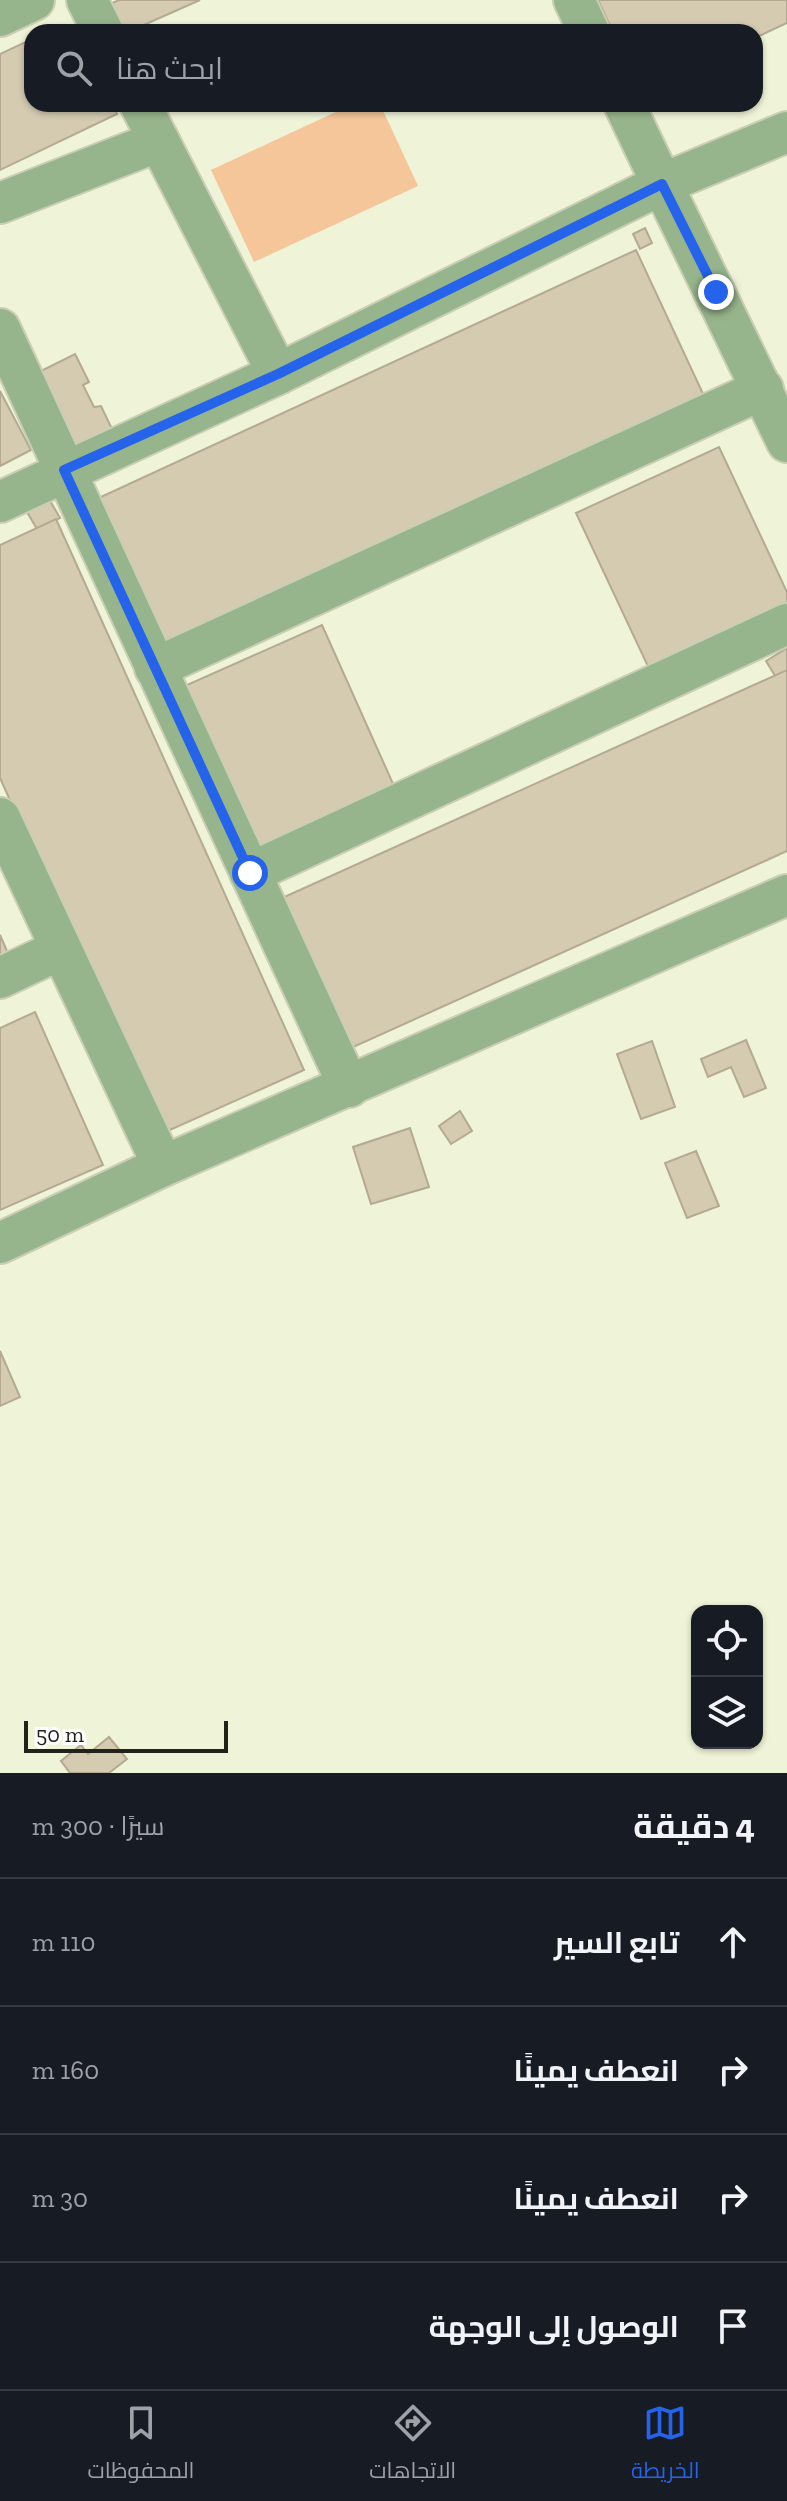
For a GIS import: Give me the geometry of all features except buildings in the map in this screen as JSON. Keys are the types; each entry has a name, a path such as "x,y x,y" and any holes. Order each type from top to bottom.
{"street":[{"path":"0,16 34,0"},
{"path":"87,0 99,24"},
{"path":"574,0 585,24"},
{"path":"144,112 278,374"},
{"path":"628,112 787,442"},
{"path":"0,502 278,374 662,184 787,132"},
{"path":"0,203 159,141"},
{"path":"0,329 349,1087"},
{"path":"155,668 763,389"},
{"path":"250,873 787,624"},
{"path":"0,818 163,1166"},
{"path":"0,1243 163,1166 787,895"},
{"path":"0,978 61,949"}],"shaded area":[{"path":"336,112 384,112 418,186 254,262 211,170"}],"route":[{"path":"250,873 64,470 278,374 662,184 716,292"}]}
